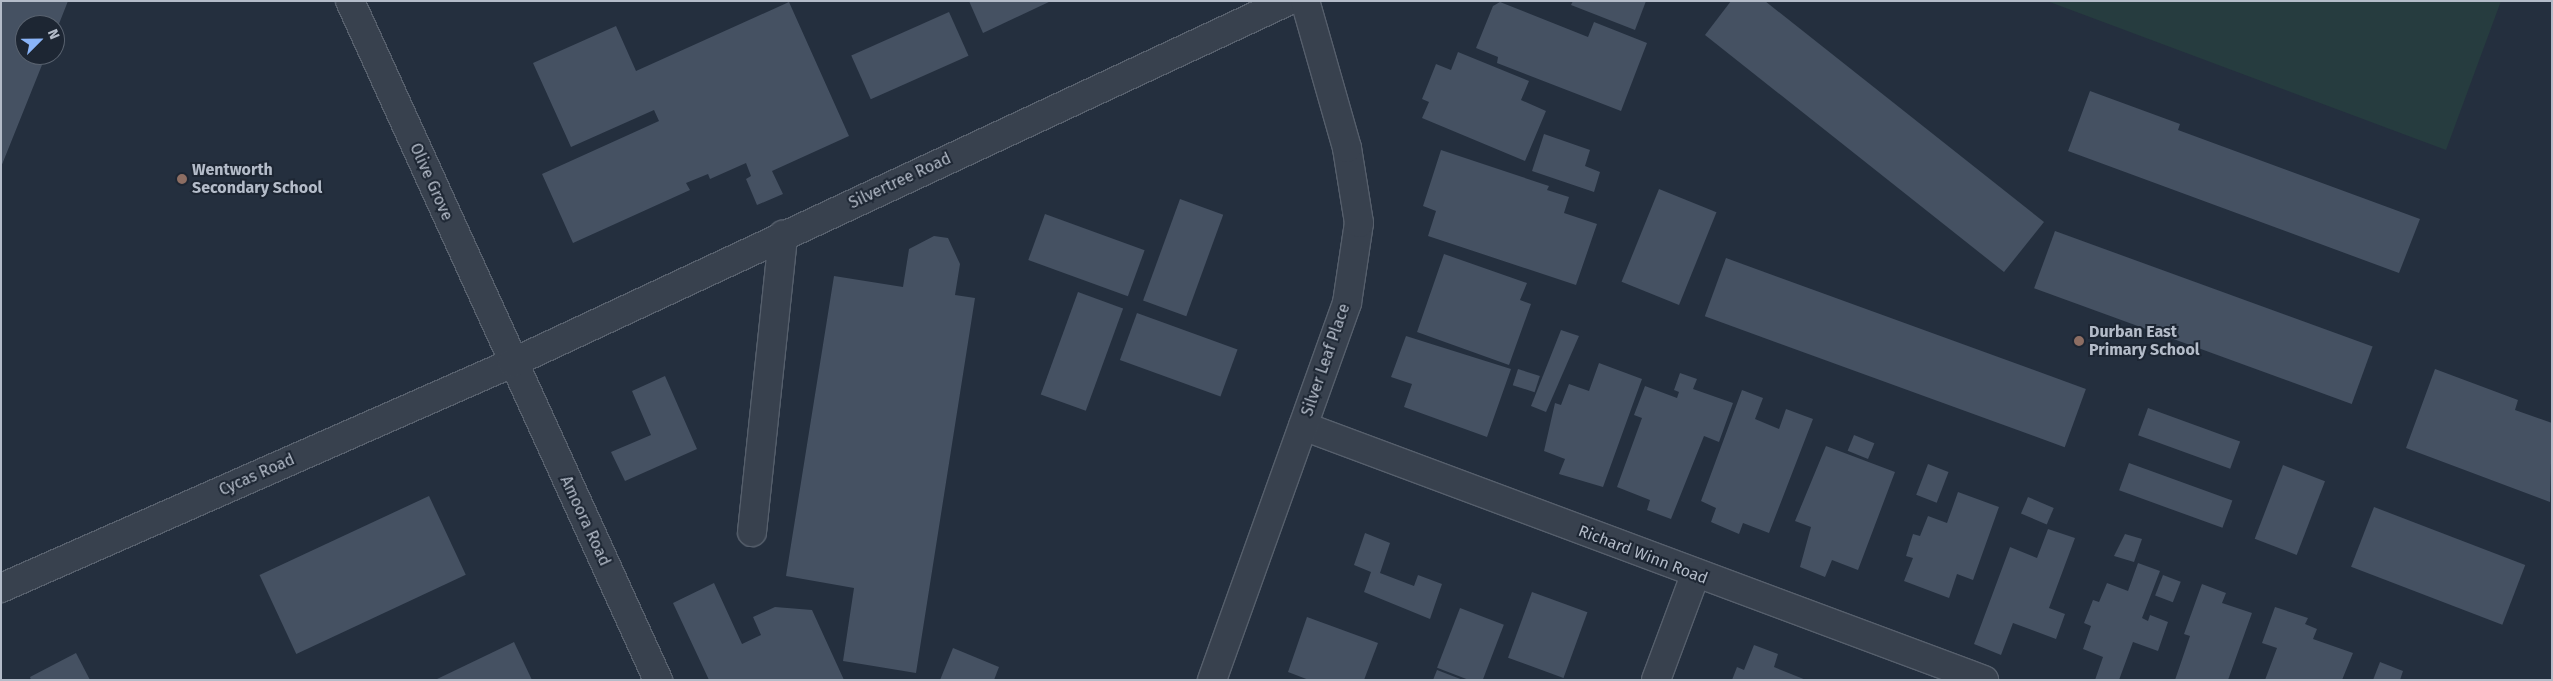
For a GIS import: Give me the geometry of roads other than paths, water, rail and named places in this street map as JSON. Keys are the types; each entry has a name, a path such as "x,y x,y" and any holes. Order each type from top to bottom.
{"street":[{"name":"Olive Grove","path":"350,1 512,363"},
{"name":"Silvertree Road","path":"512,363 782,235 1288,1"},
{"name":"Silver Leaf Place","path":"1212,680 1347,303 1359,223 1347,148 1304,1"},
{"path":"752,532 782,235"},
{"name":"Cycas Road","path":"1,588 512,363"},
{"name":"Amoora Road","path":"512,363 658,680"},
{"name":"Richard Winn Road","path":"1303,426 1695,575 1984,680"},
{"path":"1656,680 1695,575"}],"place":[{"name":"Wentworth Secondary School","path":"182,179"},
{"name":"Durban East Primary School","path":"2079,341"}]}
